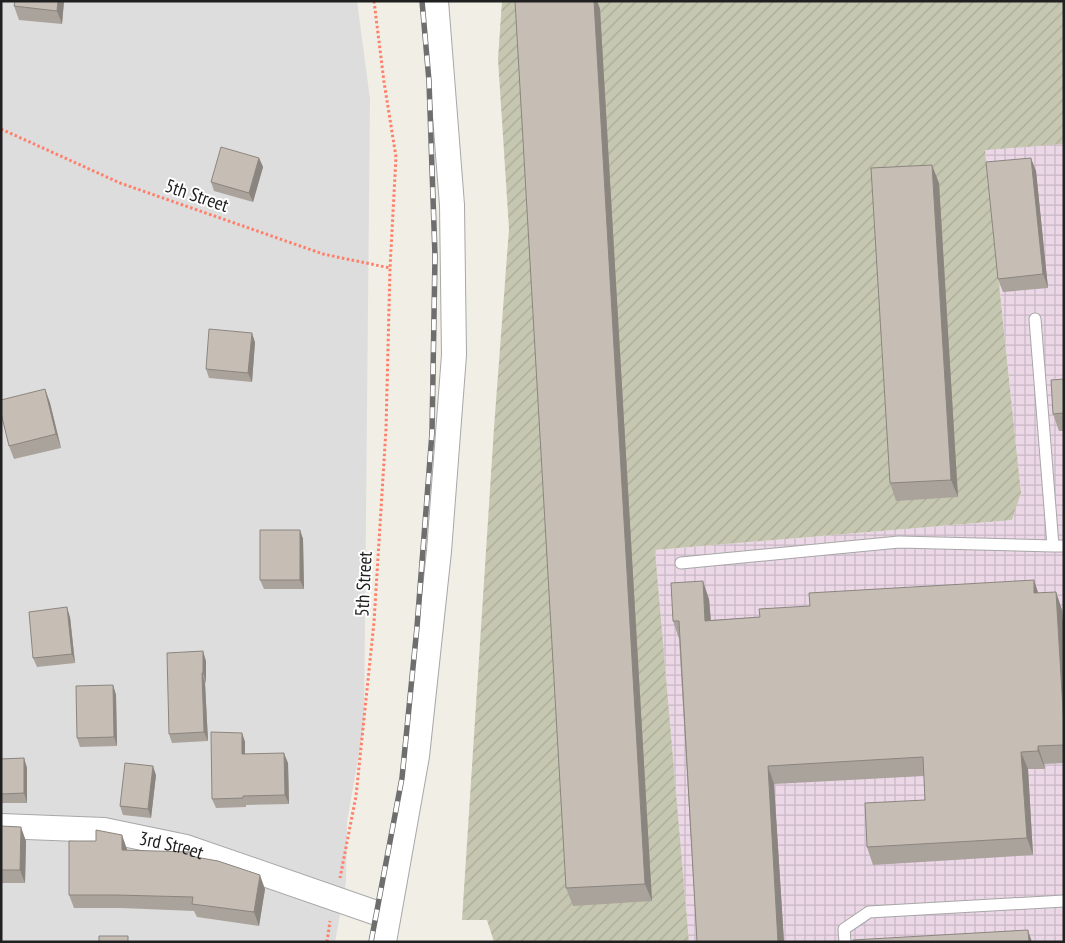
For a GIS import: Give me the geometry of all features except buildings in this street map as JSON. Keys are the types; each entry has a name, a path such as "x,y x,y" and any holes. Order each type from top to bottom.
{"street":[{"path":"384,942 417,756 439,551 454,355 452,205 436,1"},
{"name":"3rd Street","path":"1,826 104,830 186,847 388,917"}],"lane":[{"path":"681,563 899,542 1058,546 1034,319"},
{"path":"845,942 844,929 869,912 1064,901"}],"path":[{"name":"5th Street","path":"335,899 356,796 374,622 386,429 390,268 396,157 374,1"},
{"name":"5th Street","path":"1,129 120,183 323,254 390,268"}],"shaded area":[{"path":"1,1 357,1 370,99 364,725 347,822 346,883 335,942 1,942"},
{"path":"502,1 1064,1 1064,144 985,150 1021,493 1012,520 655,550 689,942 494,942 487,920 462,920 509,229 498,59"},
{"path":"1064,144 1064,942 689,942 655,550 1012,520 1021,493 985,149"}],"railway":[{"path":"371,942 402,778 417,627 432,433 435,256 429,81 422,1"}]}
